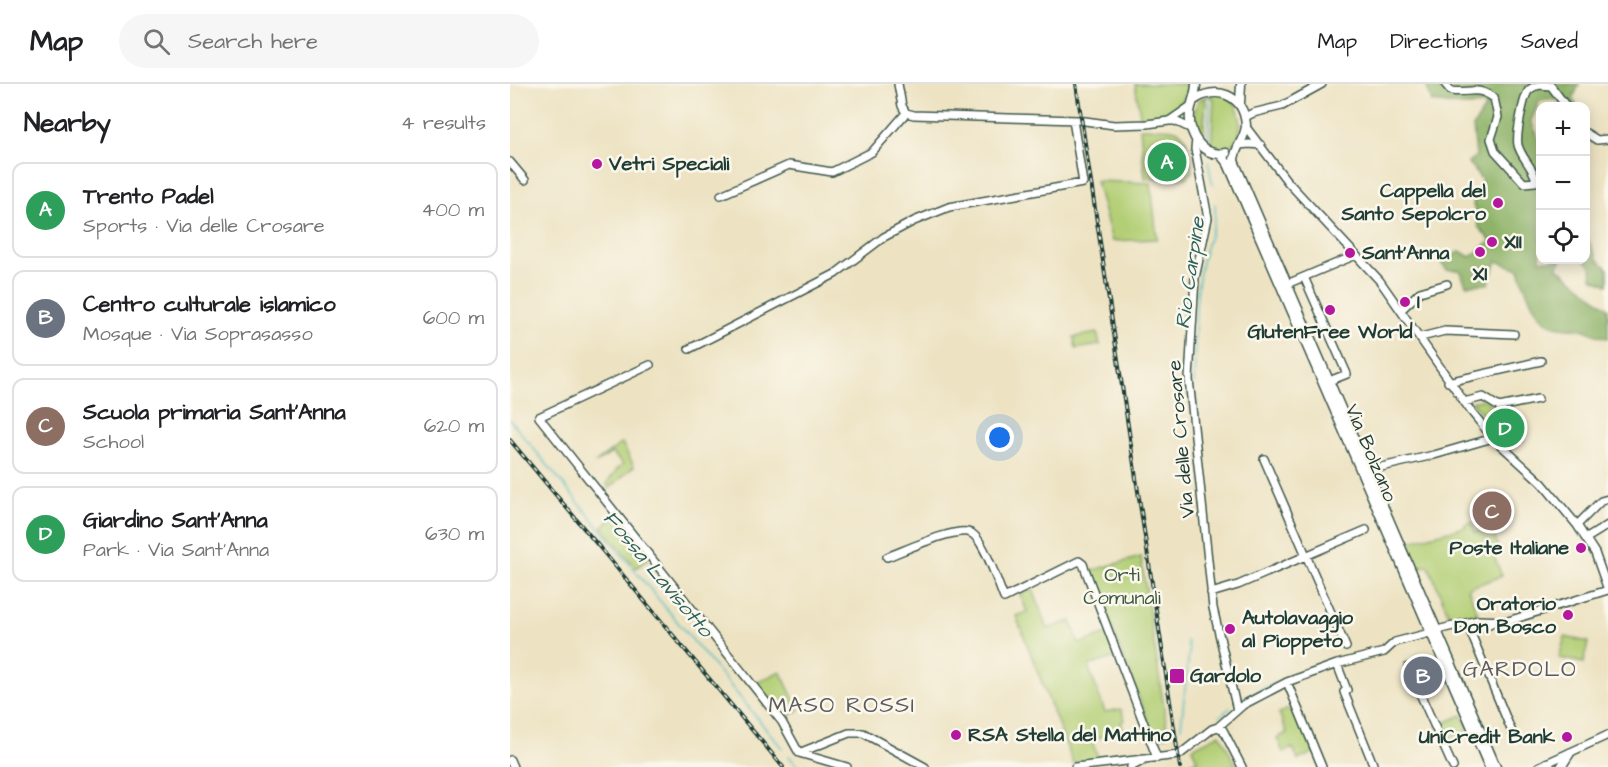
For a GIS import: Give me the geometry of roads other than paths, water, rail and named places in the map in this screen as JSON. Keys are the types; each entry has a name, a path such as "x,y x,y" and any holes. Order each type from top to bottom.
{"main road":[{"path":"1192,103 1202,91 1216,86 1229,90 1249,115 1239,145 1229,153 1215,154 1196,140 1190,114 1192,103 1196,84"},
{"path":"1241,84 1241,106"},
{"name":"Via Bolzano","path":"1239,145 1234,154 1234,161 1496,767"},
{"name":"Via Bolzano","path":"1215,154 1228,164 1302,334 1304,348 1318,383 1317,390 1323,392 1338,427 1343,431 1489,767"},
{"path":"1254,189 1253,192 1264,220 1264,231"},
{"path":"1561,767 1570,753"}],"street":[{"path":"898,84 902,106 906,113"},
{"path":"1249,115 1282,106 1322,84"},
{"path":"1445,84 1451,91 1473,89 1484,91 1494,98 1498,117 1491,139 1495,151 1524,183 1535,182 1535,177 1517,142 1525,98 1530,90 1539,85 1551,86 1563,102"},
{"path":"1169,121 1192,103"},
{"path":"906,113 923,116 1073,120 1126,125 1175,121 1192,129"},
{"path":"721,195 789,165 832,172 872,152 906,113"},
{"path":"689,349 836,274 884,237 914,221 949,207 1083,183 1073,120"},
{"path":"1246,128 1287,181 1380,281 1421,337 1448,381 1493,438 1542,483 1577,525 1587,538 1608,590 1508,621 1478,620 1442,629"},
{"path":"1590,136 1597,140 1608,139"},
{"name":"Via delle Crosare","path":"1196,140 1195,149 1208,218 1195,278 1189,379 1211,593 1237,710"},
{"path":"1239,145 1261,145"},
{"path":"1198,165 1215,154"},
{"path":"510,162 525,180"},
{"path":"1287,285 1356,255"},
{"path":"1304,277 1347,374 1329,381"},
{"path":"1401,310 1420,292 1447,284"},
{"path":"1421,337 1445,331 1514,334"},
{"path":"1448,381 1541,361"},
{"path":"650,365 539,417 782,722 799,753 847,767"},
{"path":"1464,402 1484,397 1498,407 1538,399"},
{"path":"1377,468 1493,438"},
{"path":"1264,459 1346,647"},
{"path":"1577,525 1601,501 1608,499"},
{"path":"1587,538 1608,525"},
{"path":"1211,593 1238,585 1366,530"},
{"path":"887,557 954,533 962,531 972,533 980,541 1004,598 1078,561 1083,564 1157,758"},
{"path":"1495,621 1470,631 1512,732"},
{"path":"1075,767 1179,755 1237,710 1287,682 1337,664 1384,652 1395,642 1426,634"},
{"path":"1337,664 1347,690 1344,692 1373,764"},
{"path":"1408,667 1453,767"},
{"path":"1287,682 1322,767"},
{"path":"1218,727 1223,730 1242,767"},
{"path":"799,753 849,732 862,733 925,767"},
{"path":"1545,766 1608,735"},
{"path":"1131,767 1144,759"},
{"path":"510,760 513,767"}],"waterway":[{"name":"Rio Carpine","path":"1208,143 1210,96"},
{"name":"Rio Carpine","path":"1208,162 1213,186"},
{"name":"Rio Carpine","path":"1194,383 1197,292 1202,262 1214,219 1215,204"},
{"name":"Rio Carpine","path":"1195,394 1199,430"},
{"name":"Fossa Lavisotto","path":"510,420 782,748"},
{"path":"1181,727 1189,651 1187,641"},
{"path":"1240,700 1275,683"},
{"name":"Rio Carpine","path":"1220,716 1230,708"},
{"name":"Fossa Lavisotto","path":"789,756 798,767"},
{"path":"1184,762 1187,767"}],"railway":[{"path":"1076,84 1180,767"},
{"path":"510,440 783,767"}],"place":[{"name":"Trento Padel","path":"1167,162"},
{"name":"Vetri Speciali","path":"597,164"},
{"name":"Cappella del Santo Sepolcro","path":"1498,203"},
{"name":"XII","path":"1492,242"},
{"name":"XI","path":"1480,252"},
{"name":"Sant'Anna","path":"1350,253"},
{"name":"I","path":"1405,302"},
{"name":"GlutenFree World","path":"1330,310"},
{"name":"Giardino Sant'Anna","path":"1505,428"},
{"name":"Scuola primaria Sant'Anna","path":"1492,511"},
{"name":"Poste Italiane","path":"1581,548"},
{"name":"Oratorio Don Bosco","path":"1568,615"},
{"name":"Autolavaggio al Pioppeto","path":"1230,629"},
{"name":"Gardolo","path":"1177,676"},
{"name":"Centro culturale islamico","path":"1423,676"},
{"name":"RSA Stella del Mattino","path":"956,735"},
{"name":"UniCredit Bank","path":"1567,737"}],"district":[{"name":"GARDOLO","path":"1520,669"},
{"name":"MASO ROSSI","path":"842,705"}],"park label":[{"name":"Orti Comunali","path":"1122,586"}]}
